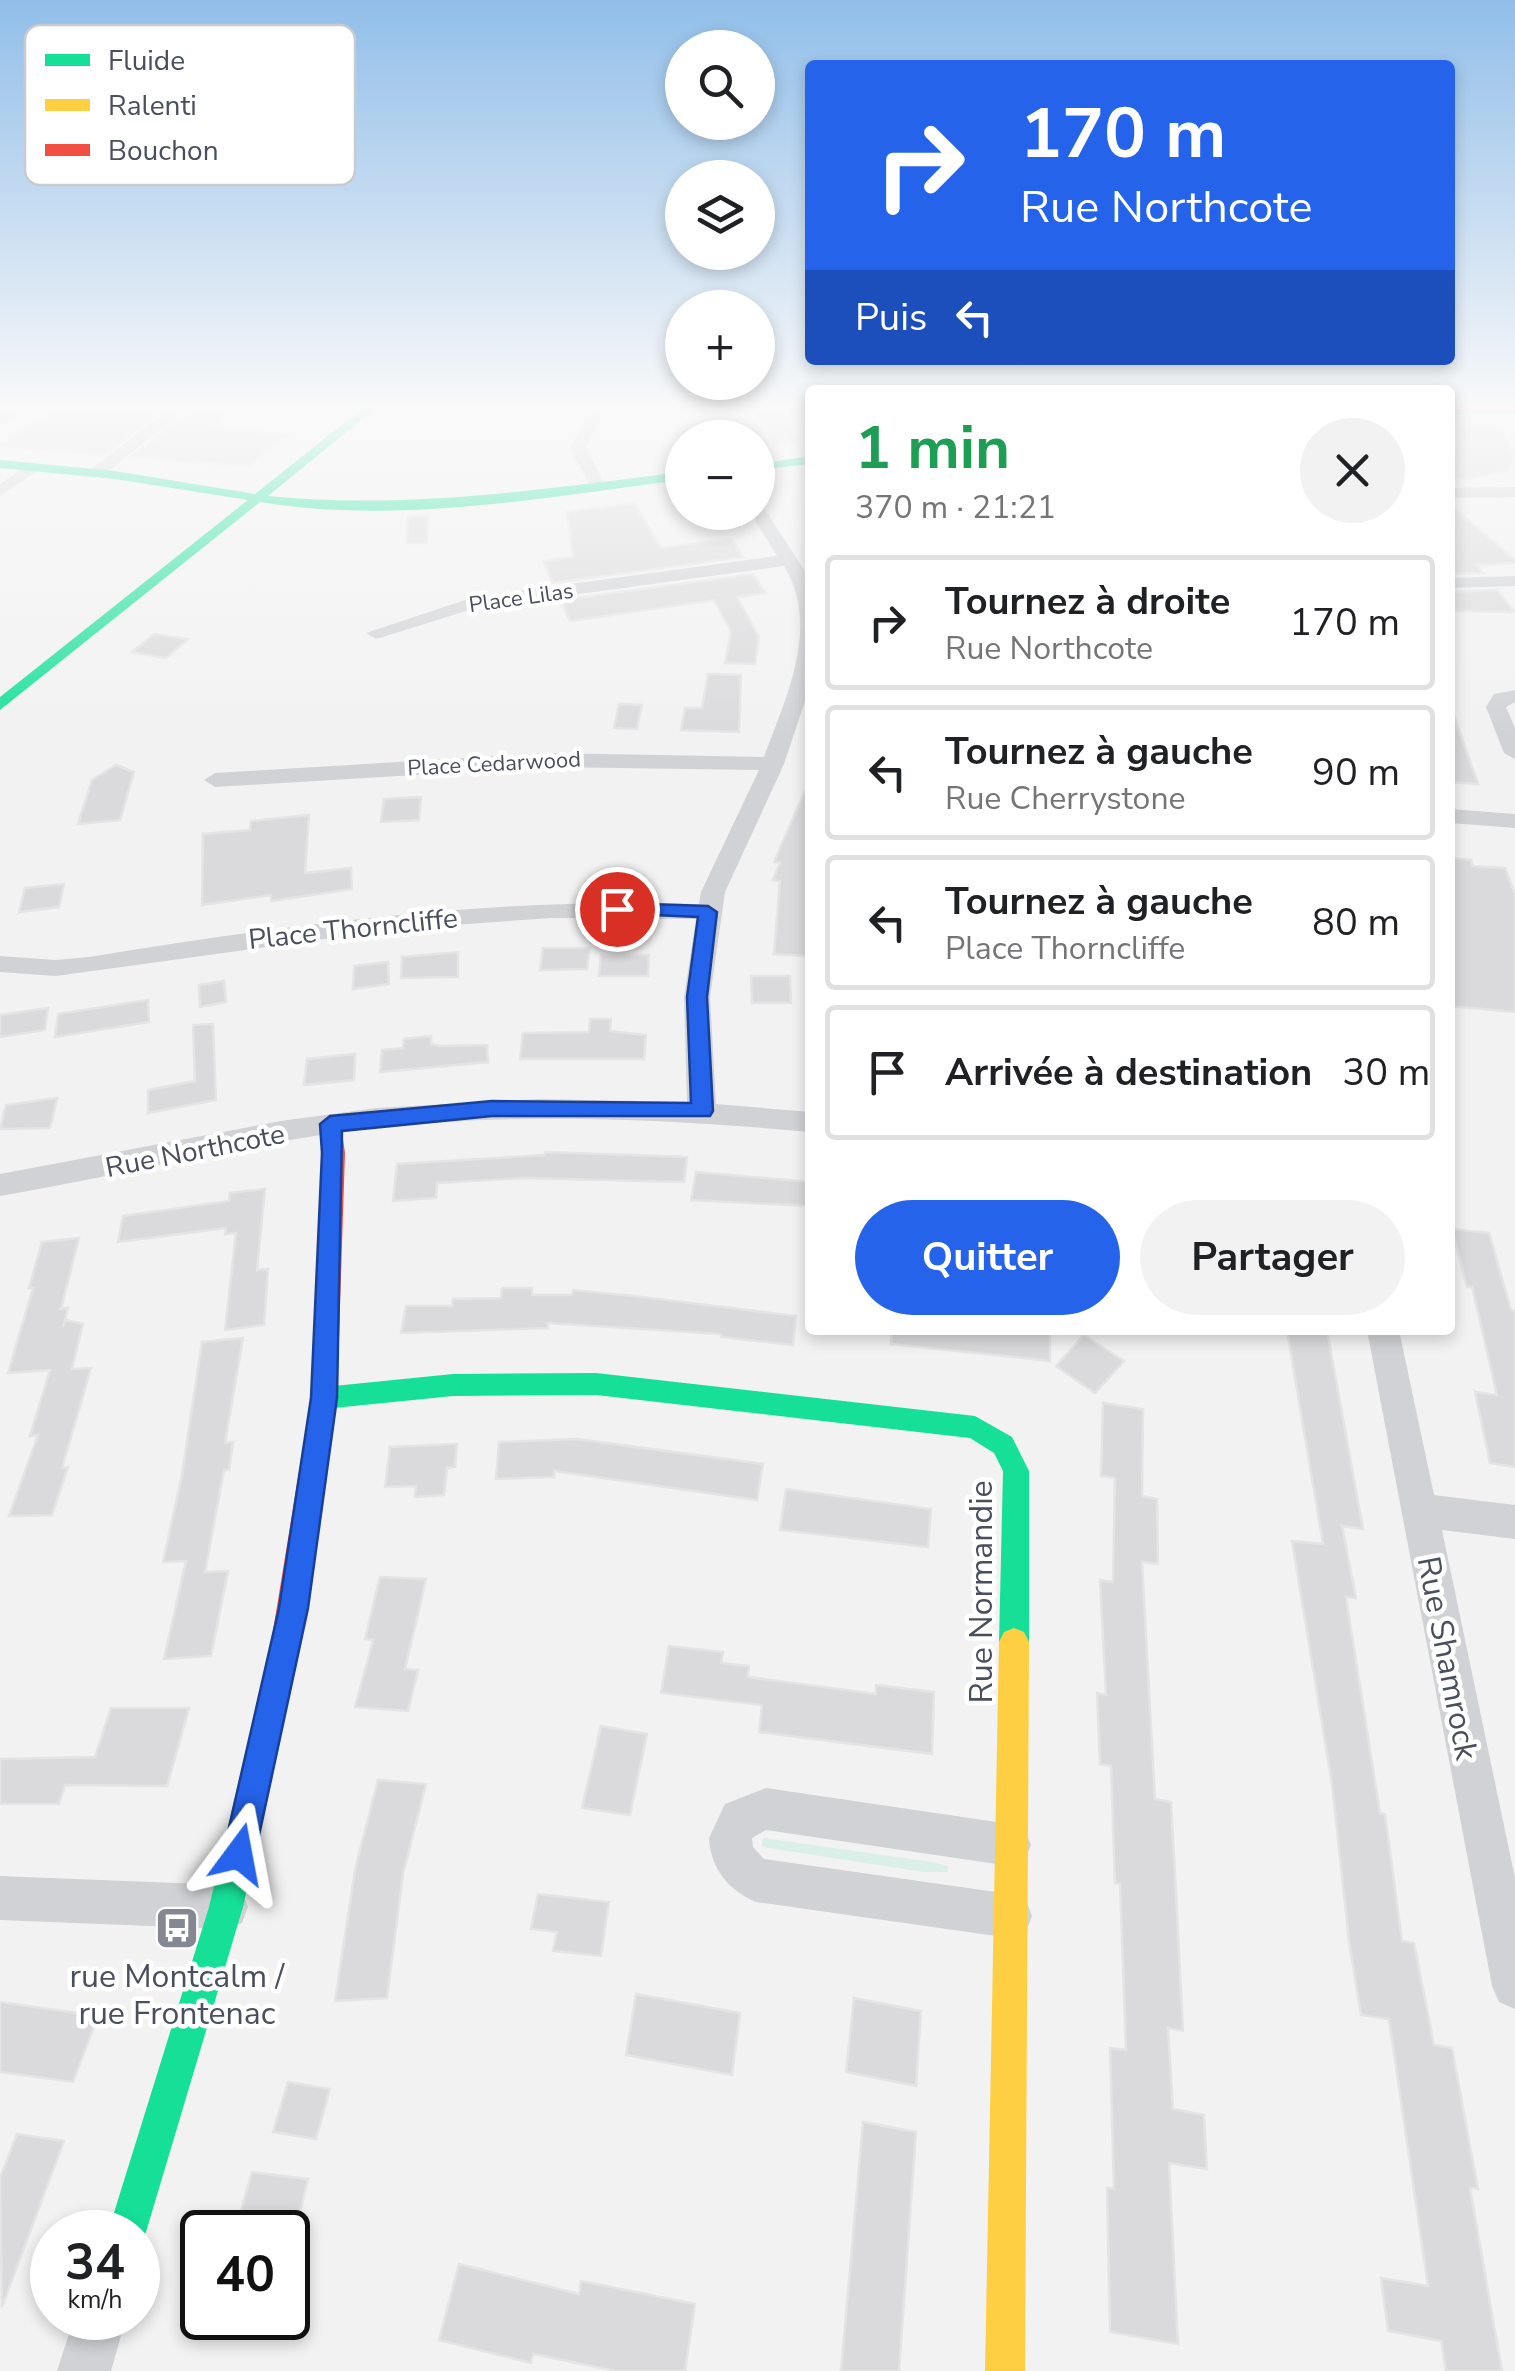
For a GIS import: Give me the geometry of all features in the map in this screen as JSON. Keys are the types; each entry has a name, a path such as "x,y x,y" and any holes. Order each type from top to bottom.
{"street":[{"path":"0,705 230,519"},
{"path":"770,530 805,591"},
{"name":"Place Lilas","path":"376,632 474,603 789,560"},
{"path":"1455,583 1515,581"},
{"path":"702,1111 697,997 708,912 720,870 772,764 805,674"},
{"path":"1515,696 1501,698 1496,707 1515,753"},
{"name":"Place Cedarwood","path":"216,780 548,760 772,764"},
{"path":"1455,816 1515,821"},
{"name":"Place Thorncliffe","path":"0,964 56,968 89,965 306,929 409,917 617,909 708,912"},
{"name":"Rue Northcote","path":"0,1185 330,1124 492,1108 702,1111 805,1121"},
{"path":"133,2210 226,1908 288,1637 324,1398 334,1153 330,1124"},
{"name":"Rue Shamrock","path":"1383,1335 1509,1932 1515,1986"},
{"name":"Rue Normandie","path":"324,1398 453,1385 596,1384 965,1424 998,1438 1010,1453 1016,1471 1005,2371"},
{"path":"1418,1510 1515,1522"},
{"path":"1010,1845 766,1809 751,1810 737,1821 730,1838 732,1858 741,1871 756,1880 1010,1916"},
{"path":"0,1898 226,1908"},
{"path":"84,2371 93,2340"}],"green space":[{"path":"763,1838 948,1867 947,1872 924,1872 762,1847"}],"building":[{"path":"408,519 428,519 427,543 407,543"},
{"path":"568,519 643,519 661,548 732,539 743,557 553,583 544,561 573,557"},
{"path":"1455,519 1466,519 1515,560 1477,565 1483,573 1455,574"},
{"path":"753,574 765,593 737,597 759,637 755,664 725,663 731,632 714,600 570,621 561,600"},
{"path":"1497,590 1515,612 1455,611 1455,592"},
{"path":"154,634 188,639 166,658 132,652"},
{"path":"708,674 741,675 739,732 681,730 685,708 702,708"},
{"path":"619,704 642,705 637,729 614,728"},
{"path":"1455,719 1478,784 1455,782"},
{"path":"116,765 134,772 120,820 78,824 92,780"},
{"path":"805,791 805,956 774,954 780,881 773,880 780,863 774,862"},
{"path":"421,797 419,820 381,822 384,799"},
{"path":"309,815 305,873 351,868 352,889 271,901 271,895 202,905 203,834 250,830 251,821"},
{"path":"1455,858 1471,860 1473,866 1505,868 1515,894 1515,1012 1455,1006"},
{"path":"64,884 59,907 19,912 25,888"},
{"path":"543,948 590,948 587,969 540,970"},
{"path":"458,952 458,977 401,978 402,957"},
{"path":"601,955 649,955 648,976 599,976"},
{"path":"388,962 389,984 353,989 354,966"},
{"path":"751,976 790,976 791,1003 752,1003"},
{"path":"224,981 226,1002 200,1007 199,985"},
{"path":"148,1000 149,1022 55,1037 58,1014"},
{"path":"48,1008 45,1030 0,1037 0,1015"},
{"path":"590,1019 611,1019 610,1031 646,1035 644,1059 520,1059 523,1033 589,1032"},
{"path":"213,1024 216,1100 148,1113 148,1090 195,1081 193,1025"},
{"path":"431,1036 431,1044 440,1046 487,1045 488,1062 380,1072 382,1050 403,1048 404,1039"},
{"path":"355,1054 354,1080 304,1085 307,1059"},
{"path":"57,1098 50,1128 0,1129 6,1105"},
{"path":"545,1152 687,1157 684,1182 525,1178 437,1183 436,1198 393,1201 397,1164"},
{"path":"696,1172 805,1182 805,1206 691,1200"},
{"path":"265,1189 257,1270 268,1269 264,1325 225,1330 236,1233 225,1234 226,1228 118,1242 123,1216 229,1201 230,1193"},
{"path":"1455,1229 1489,1233 1511,1310 1515,1311 1515,1467 1490,1463 1475,1392 1497,1395 1472,1287 1467,1287"},
{"path":"79,1238 61,1309 68,1308 63,1327 66,1320 83,1324 72,1369 91,1368 62,1468 68,1467 52,1515 9,1516 38,1435 30,1436 50,1370 8,1373 33,1288 29,1288 42,1242"},
{"path":"502,1288 532,1288 532,1295 572,1295 573,1290 796,1316 793,1345 721,1334 548,1323 548,1328 401,1333 406,1306 452,1306 453,1299 501,1298"},
{"path":"892,1335 1050,1335 1050,1361 891,1344"},
{"path":"1084,1335 1124,1361 1095,1393 1056,1366"},
{"path":"1288,1335 1328,1335 1363,1529 1342,1526 1356,1598 1346,1597 1380,1813 1385,1814 1402,1941 1414,1943 1434,2045 1452,2048 1478,2189 1470,2188 1502,2371 1446,2371 1441,2341 1388,2331 1381,2278 1428,2286 1389,2019 1361,2015 1332,1784 1292,1541 1323,1544"},
{"path":"243,1338 225,1443 233,1442 229,1470 224,1470 205,1572 228,1571 211,1656 164,1659 186,1561 163,1562 182,1475 202,1342"},
{"path":"1103,1403 1143,1409 1142,1496 1157,1499 1158,1564 1142,1562 1155,1799 1171,1802 1183,2031 1168,2028 1173,2109 1204,2115 1207,2169 1169,2163 1178,2344 1110,2332 1107,2188 1114,2189 1110,2048 1126,2050 1111,1766 1100,1764 1097,1693 1106,1695 1100,1580 1113,1582 1115,1478 1101,1476"},
{"path":"577,1439 763,1464 757,1500 554,1471 554,1477 496,1479 499,1442"},
{"path":"457,1444 455,1467 447,1468 444,1495 415,1497 416,1486 385,1487 390,1447"},
{"path":"786,1489 931,1509 928,1547 780,1530"},
{"path":"380,1577 426,1579 405,1669 418,1670 408,1711 355,1707 373,1640 365,1639"},
{"path":"669,1646 723,1652 721,1663 749,1666 748,1677 876,1694 876,1685 934,1692 932,1754 759,1732 762,1705 661,1693"},
{"path":"111,1708 189,1708 167,1786 65,1785 59,1804 0,1804 0,1759 95,1757"},
{"path":"601,1726 647,1734 630,1815 582,1808"},
{"path":"378,1780 426,1784 403,1874 387,1998 335,2001 355,1870"},
{"path":"538,1894 609,1902 601,1956 553,1951 557,1932 531,1929"},
{"path":"636,1994 740,2013 732,2075 626,2055"},
{"path":"854,1998 921,2011 916,2086 846,2072"},
{"path":"0,2002 98,2016 73,2082 0,2072"},
{"path":"288,2082 330,2089 316,2139 273,2132"},
{"path":"863,2122 916,2132 899,2371 841,2371"},
{"path":"17,2134 64,2141 38,2210 30,2210 30,2232 2,2307 0,2178"},
{"path":"252,2172 308,2179 300,2210 241,2210"},
{"path":"459,2264 579,2294 581,2281 695,2304 685,2371 616,2371 533,2354 531,2363 439,2340"}],"traffic: fast":[{"path":"0,705 232,519"},
{"path":"324,1398 453,1385 596,1384 975,1427 1003,1445 1016,1471 1014,1642"},
{"path":"134,2210 226,1907 285,1649"}],"traffic: slow":[{"path":"1005,2371 1014,1642"}],"traffic: jam":[{"path":"285,1649 324,1398 334,1153 330,1124"}],"place":[{"name":"rue Montcalm / rue Frontenac","path":"177,1928"}],"route":[{"path":"239,1854 294,1608 324,1398 334,1153 330,1124 492,1108 702,1111 697,997 708,912 617,909"}]}
